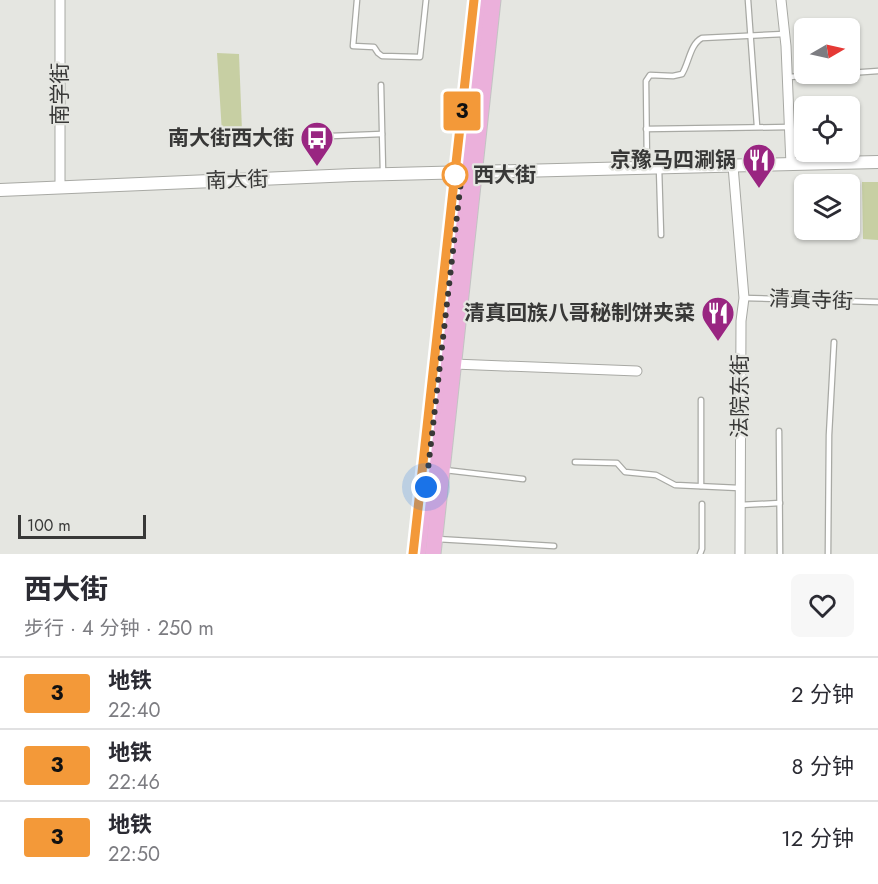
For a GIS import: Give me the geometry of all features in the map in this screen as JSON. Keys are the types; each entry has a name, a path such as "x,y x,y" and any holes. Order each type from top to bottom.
{"main road":[{"path":"434,546 454,364 482,0"},
{"path":"418,554 493,0"}],"street":[{"name":"南学街","path":"60,0 60,187"},
{"path":"781,0 788,77 790,165"},
{"name":"南大街","path":"0,190 383,174 878,162"},
{"name":"法院东街","path":"733,166 744,298 741,321 740,554"},
{"path":"454,364 637,371"}],"lane":[{"path":"357,0 353,46 374,47 382,56 420,57 426,0"},
{"path":"748,0 756,126"},
{"path":"661,235 646,129 646,81 650,75 681,74 687,66 694,45 702,38 784,34"},
{"path":"860,72 878,70"},
{"path":"788,77 794,77"},
{"path":"381,85 383,174"},
{"path":"646,129 789,127"},
{"path":"331,136 382,134"},
{"name":"清真寺街","path":"744,298 878,302"},
{"path":"828,554 829,435 834,342"},
{"path":"701,400 701,486"},
{"path":"779,431 780,554"},
{"path":"575,462 617,463 625,472 656,475 675,486 739,488"},
{"path":"442,470 523,479"},
{"path":"740,505 780,503"},
{"path":"700,554 702,504"},
{"path":"434,546 554,546"}],"green space":[{"path":"217,53 239,54 242,131 239,132 222,133"},
{"path":"862,182 878,182 878,240 863,239"}],"metro line":[{"name":"3","path":"413,554 474,0"}],"place":[{"name":"南大街西大街","path":"317,167"},
{"name":"西大街","path":"455,175"},
{"name":"京豫马四涮锅","path":"759,189"},
{"name":"清真回族八哥秘制饼夹菜","path":"718,342"}],"route":[{"path":"426,487 462,172 455,175"}]}
